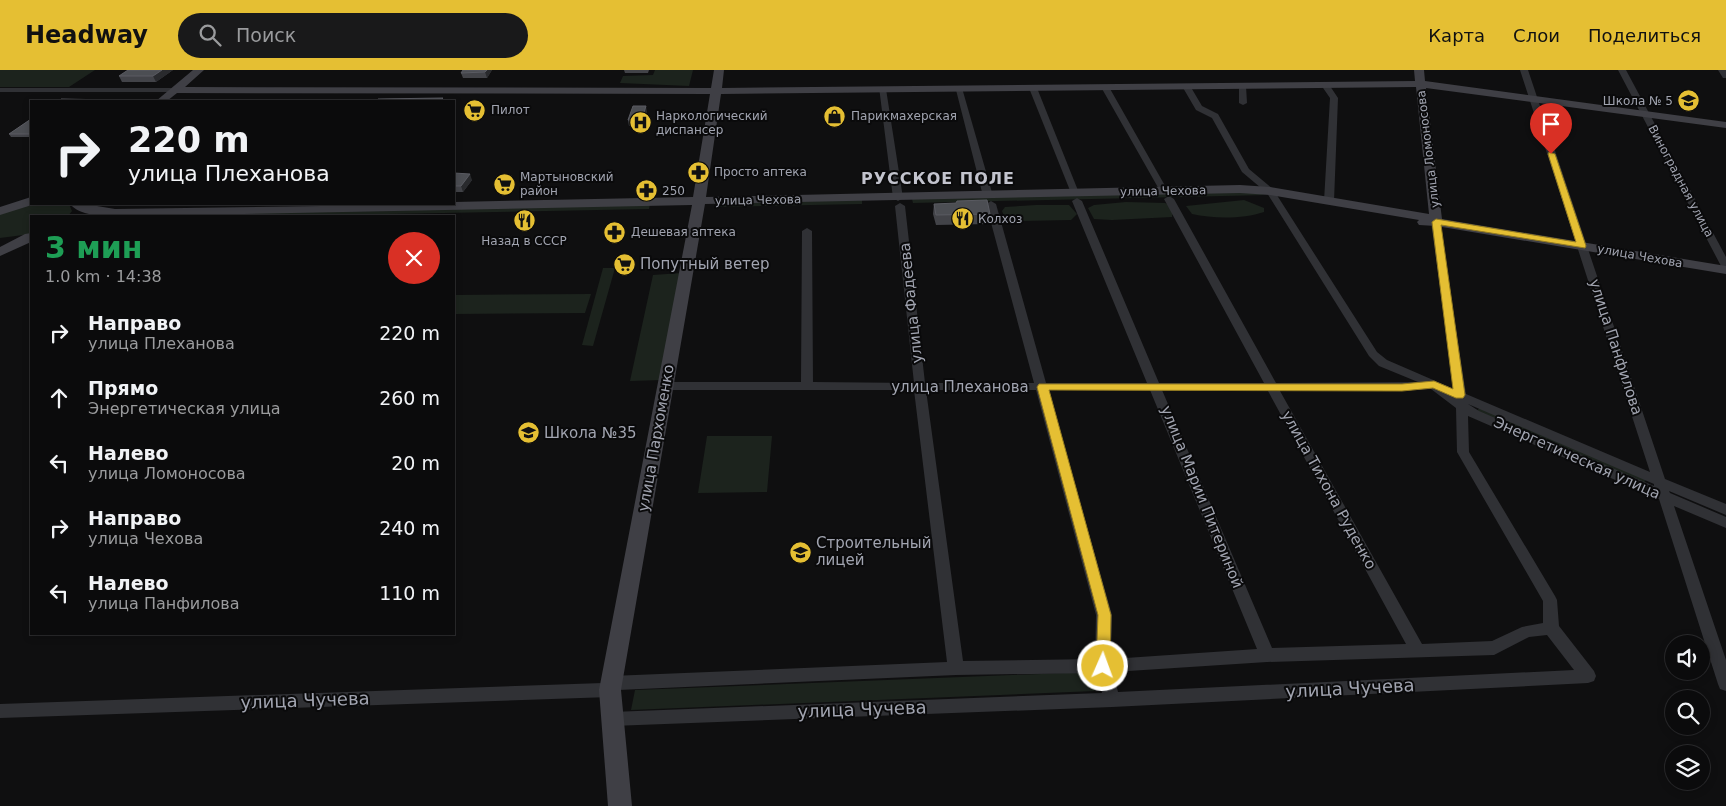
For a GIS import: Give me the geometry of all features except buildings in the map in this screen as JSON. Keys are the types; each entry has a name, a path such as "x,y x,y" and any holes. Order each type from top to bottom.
{"street":[{"name":"улица Пархоменко","path":"620,806 611,686 698,206 719,70"},
{"name":"улица Ломоносова","path":"1419,70 1436,222 1461,401 1463,452 1550,600 1551,628"},
{"name":"улица Панфилова","path":"1524,70 1726,684"},
{"name":"Виноградная улица","path":"1622,70 1726,266"},
{"path":"1722,70 1726,76"},
{"path":"189,90 203,72"},
{"path":"175,96 203,72"},
{"path":"0,90 175,96 189,90 716,91 1421,84 1726,125"},
{"path":"1325,85 1334,98 1329,201"},
{"name":"Энергетическая улица","path":"1186,86 1199,108 1215,116 1245,170 1272,195 1373,354 1383,363 1434,385 1461,401 1726,524"},
{"path":"1242,86 1243,103"},
{"name":"улица Тихона Руденко","path":"1105,87 1417,650"},
{"path":"958,88 1104,615 1103,666 1112,700"},
{"name":"улица Марии Питериной","path":"1033,88 1076,197 1267,655"},
{"name":"улица Фадеева","path":"882,89 899,202 920,387 956,668"},
{"name":"улица Чехова","path":"76,208 115,213 698,206 1166,195 1272,195 1329,201 1430,218 1436,222"},
{"name":"улица Чехова","path":"1272,195 1430,223 1436,222 1726,270"},
{"name":"улица Чехова","path":"401,215 698,206"},
{"path":"807,231 807,386"},
{"path":"0,241 30,236"},
{"path":"0,252 30,237"},
{"name":"улица Плеханова","path":"665,386 1402,387 1434,385"},
{"name":"Энергетическая улица","path":"1461,401 1726,510"},
{"name":"улица Чучева","path":"0,711 611,686 956,668 1103,666 1267,655 1494,648 1527,631 1551,628 1588,676 1112,700 612,719"}],"shaded area":[{"path":"0,70 95,70 69,87 0,87"},
{"path":"655,70 693,70 689,86 620,83 623,76 653,75"},
{"path":"1243,191 1266,195 913,203 912,199"},
{"path":"862,200 862,204 720,207 721,203"},
{"path":"1244,200 1264,208 1264,212 1228,218 1210,217 1192,214 1186,206"},
{"path":"1126,202 1165,203 1173,207 1172,217 1094,219 1088,208 1094,205"},
{"path":"30,203 30,205 69,205 72,211 69,215 30,215 30,234 0,238 0,213"},
{"path":"650,204 649,209 334,215 146,215"},
{"path":"1069,205 1077,214 1071,220 1020,221 1004,216 1002,211 1005,207"},
{"path":"603,268 615,268 593,346 582,345"},
{"path":"681,273 662,380 630,381 653,275"},
{"path":"591,294 585,313 455,314 455,295"},
{"path":"1480,407 1646,479 1644,484 1477,411"},
{"path":"707,436 772,436 767,492 698,493"},
{"path":"1090,672 1095,691 631,710 635,690"}],"place":[{"name":"Школа № 5","path":"1689,101"},
{"name":"Пилот","path":"475,110"},
{"name":"Парикмахерская","path":"835,116"},
{"name":"Наркологический диспансер","path":"640,123"},
{"name":"Просто аптека","path":"698,172"},
{"name":"Мартыновский район","path":"504,184"},
{"name":"250","path":"646,191"},
{"name":"Колхоз","path":"962,219"},
{"name":"Назад в СССР","path":"524,220"},
{"name":"Дешевая аптека","path":"615,232"},
{"name":"Попутный ветер","path":"624,264"},
{"name":"Школа №35","path":"528,433"},
{"name":"Строительный лицей","path":"800,552"}],"district":[{"name":"РУССКОЕ ПОЛЕ","path":"938,178"}],"route":[{"path":"1103,666 1104,615 1042,387 1402,387 1434,385 1460,395 1436,222 1582,246 1551,154"}]}
